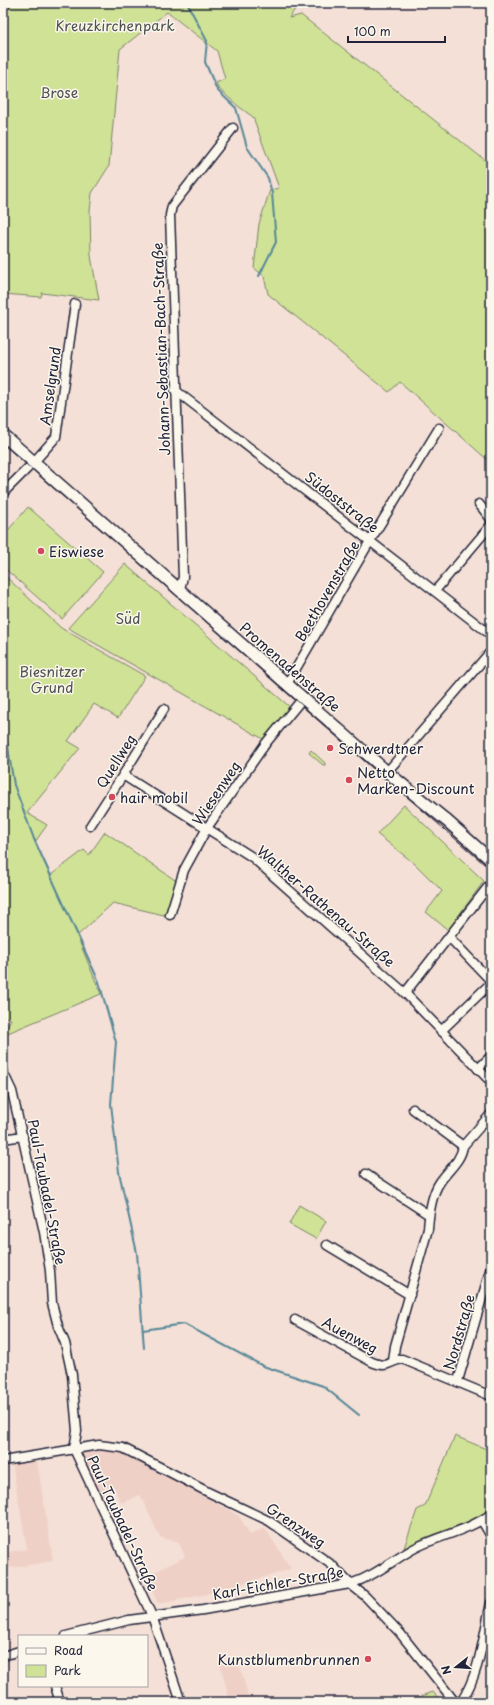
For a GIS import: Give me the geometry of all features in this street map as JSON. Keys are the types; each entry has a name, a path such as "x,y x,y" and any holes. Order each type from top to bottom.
{"main road":[{"name":"Promenadenstraße","path":"3,436 387,772 491,860"}],"street":[{"path":"3,8 4,3"},
{"name":"Johann-Sebastian-Bach-Straße","path":"178,588 181,585 183,577 175,390 170,215 172,206 233,128"},
{"name":"Amselgrund","path":"3,493 56,437 75,304"},
{"name":"Südoststraße","path":"175,390 491,636"},
{"name":"Beethovenstraße","path":"287,684 366,552 370,541 439,428"},
{"path":"479,504 491,519"},
{"path":"435,591 491,525"},
{"path":"387,772 491,651"},
{"name":"Wiesenweg","path":"170,915 184,870 207,828 266,743 303,698"},
{"name":"Quellweg","path":"90,826 164,710"},
{"name":"Walther-Rathenau-Straße","path":"123,775 252,857 406,993 491,1082"},
{"path":"406,993 491,884"},
{"path":"441,1031 491,982 449,937"},
{"path":"478,1069 491,1056"},
{"name":"Paul-Taubadel-Straße","path":"3,1072 12,1091 23,1136 44,1232 50,1271 52,1302 58,1326 65,1343 72,1375 77,1431 74,1449 152,1616 180,1702"},
{"path":"413,1108 463,1146"},
{"name":"Auenweg","path":"393,1361 428,1229 429,1215 438,1186 462,1155 463,1146 491,1114"},
{"path":"3,1139 23,1136"},
{"path":"366,1174 429,1215"},
{"path":"327,1245 410,1295"},
{"name":"Nordstraße","path":"458,1381 491,1267"},
{"name":"Auenweg","path":"295,1320 372,1362 383,1366 393,1361 402,1359 491,1396"},
{"name":"Grenzweg","path":"3,1460 99,1445 123,1448 208,1492 270,1521 332,1565 350,1584 365,1596 400,1633 455,1702"},
{"name":"Karl-Eichler-Straße","path":"70,1635 130,1620 203,1610 350,1584 371,1576 416,1548 482,1521 491,1514"},
{"path":"482,1521 491,1536"},
{"path":"461,1702 470,1689 481,1653 491,1604"},
{"path":"3,1656 18,1651"},
{"path":"55,1687 60,1702"}],"shaded area":[{"path":"99,1449 120,1450 136,1457 239,1516 250,1535 265,1528 291,1569 203,1595 158,1604 146,1576 185,1557 179,1543 160,1537 140,1495 121,1503 113,1486 100,1491 80,1454"},
{"path":"37,1460 53,1561 3,1569 3,1553 27,1549 12,1463"},
{"path":"233,1660 239,1663 250,1702 230,1702 220,1664"}],"green space":[{"path":"8,3 299,3 289,18 301,15 491,165 491,463 400,382 389,392 268,294 264,276 254,268 259,224 270,190 279,188 253,117 219,89 216,83 225,79 217,51 167,12 120,49 109,166 92,193 90,211 91,256 99,300 42,293 41,297 4,294 3,298 3,21"},
{"name":"Eiswiese","path":"28,507 103,572 62,619 3,567 3,536"},
{"name":"Süd","path":"125,564 291,708 265,740 68,628"},
{"name":"Biesnitzer Grund","path":"3,574 61,628 145,676 118,718 94,704 68,741 80,748 27,813 47,825 35,842 51,875 84,850 89,855 105,832 178,882 168,916 113,903 77,936 101,994 3,1035 11,1019 3,1016"},
{"path":"311,750 325,763 325,765 309,753"},
{"path":"404,805 484,881 448,930 426,912 442,891 415,864 377,834"},
{"path":"299,1205 326,1221 316,1239 289,1224"},
{"path":"455,1436 491,1451 491,1509 474,1521 404,1548 417,1510 425,1506"},
{"path":"433,1692 442,1702 406,1702"}],"waterway":[{"path":"187,3 207,41 205,62 217,90 236,108 247,147 268,178 272,193 276,242 259,276"},
{"path":"3,717 14,785 34,839 99,982 116,1042 111,1104 119,1172 137,1253 144,1348"},
{"path":"143,1330 184,1324 263,1366 323,1386 359,1415"}],"tram line":[{"path":"3,444 491,870"}],"place":[{"name":"Eiswiese","path":"41,551"},
{"name":"Schwerdtner","path":"330,748"},
{"name":"Netto Marken-Discount","path":"349,780"},
{"name":"hair mobil","path":"112,797"},
{"name":"Kunstblumenbrunnen","path":"368,1659"}],"park label":[{"name":"Kreuzkirchenpark","path":"115,25"},
{"name":"Brose","path":"59,92"}]}
